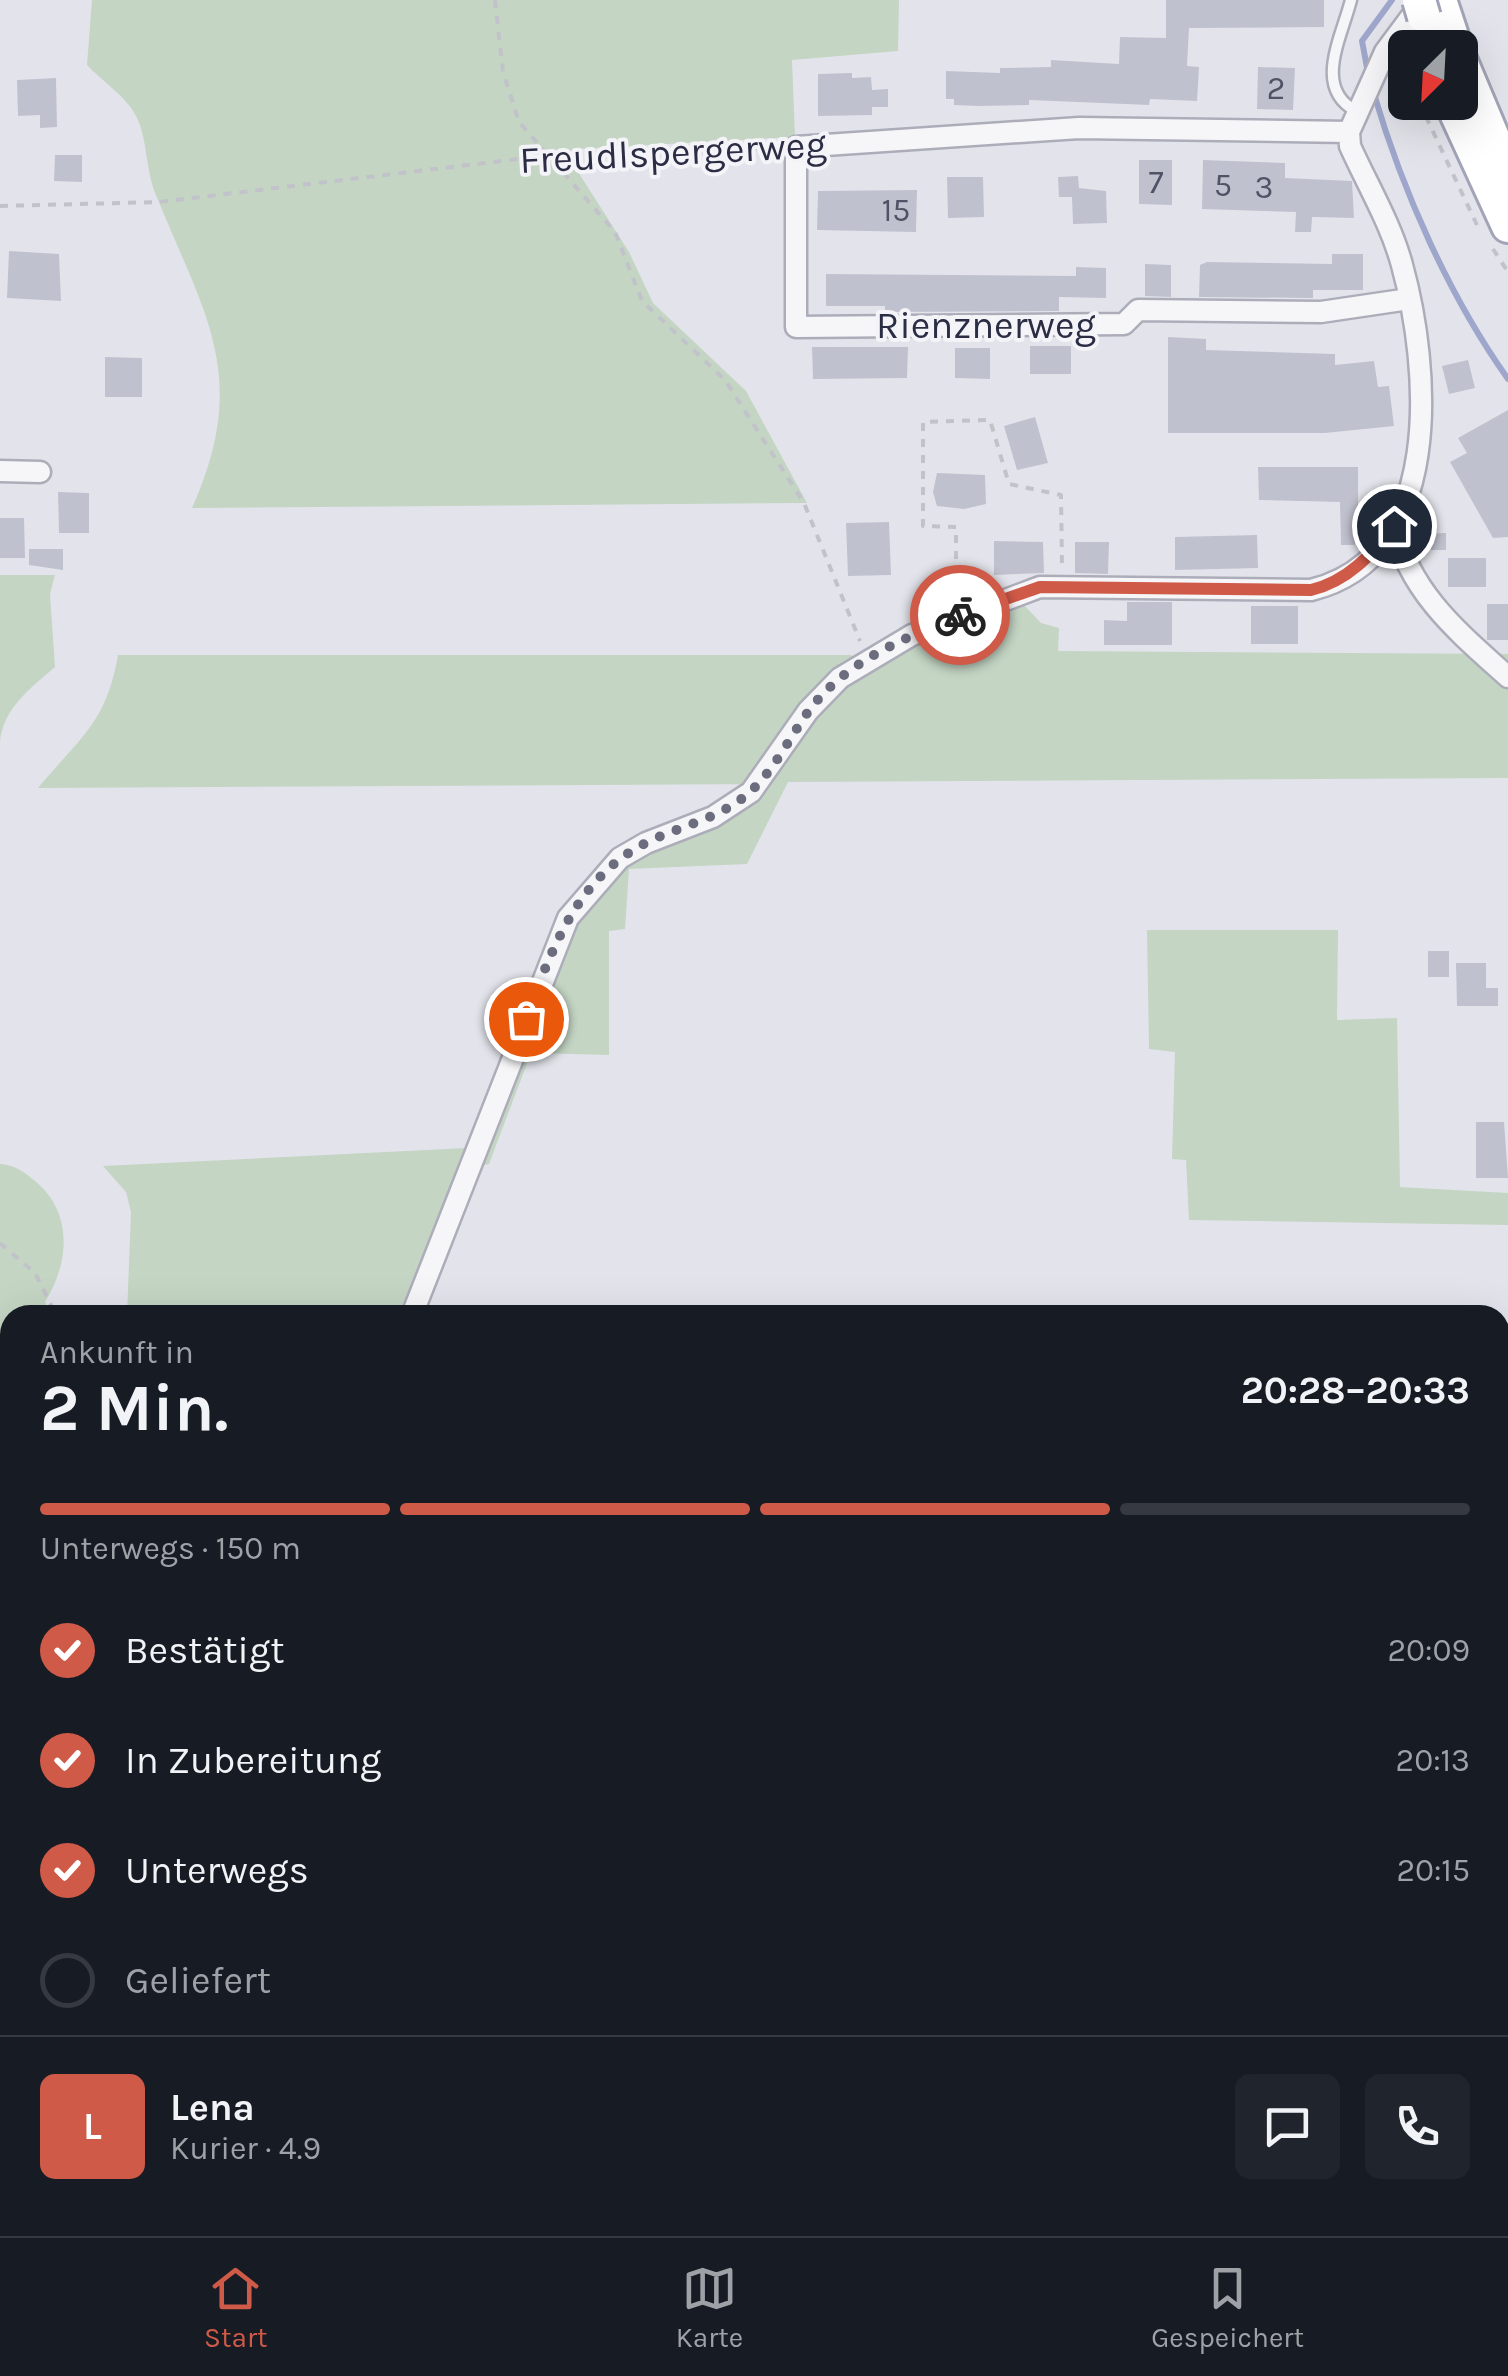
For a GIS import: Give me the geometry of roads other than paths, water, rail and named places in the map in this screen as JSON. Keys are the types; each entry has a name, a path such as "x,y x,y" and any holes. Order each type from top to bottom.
{"main road":[{"path":"1478,102 1508,173"},
{"path":"1459,120 1508,226"}],"street":[{"path":"416,1305 568,918 620,858 646,842 714,817 751,792 816,702 868,659 988,603 1040,587 1311,590 1331,585 1369,558 1394,526 1419,458 1424,414 1402,263 1348,132 1378,66 1428,14"},
{"name":"Freudlspergerweg","path":"796,147 1078,128 1348,132"},
{"name":"Rienznerweg","path":"796,147 796,327 1124,324 1138,310 1321,312 1408,299"},
{"path":"0,471 40,472"},
{"path":"1394,526 1401,555 1424,596 1508,677"}],"lane":[{"path":"1351,0 1330,83 1339,102 1360,102"}],"waterway":[{"path":"1368,73 1362,41 1392,0"},
{"path":"1374,94 1430,242 1466,313 1508,379"}]}
